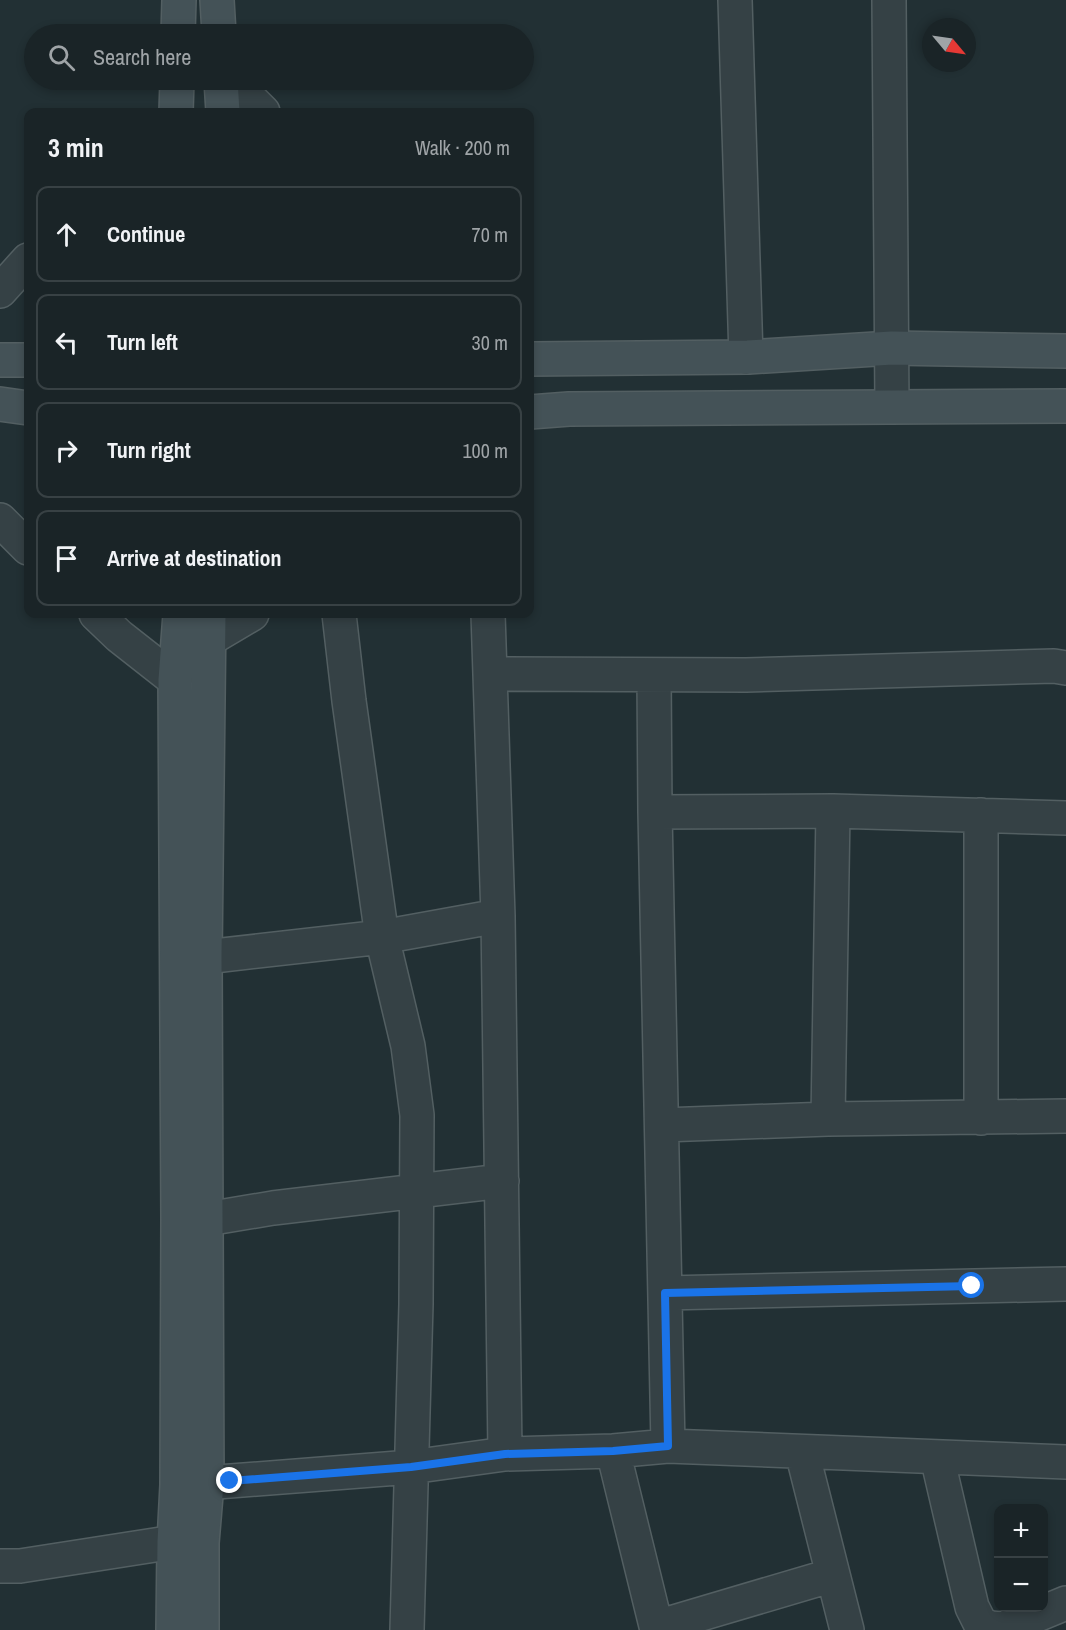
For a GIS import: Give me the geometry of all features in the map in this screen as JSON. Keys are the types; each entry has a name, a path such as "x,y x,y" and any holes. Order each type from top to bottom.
{"main road":[{"path":"178,24 179,0"},
{"path":"217,0 218,24"},
{"path":"222,90 223,108"},
{"path":"534,359 746,357 892,348 1066,351"},
{"path":"569,358 569,409"},
{"path":"0,360 24,360"},
{"path":"0,404 24,407"},
{"path":"534,412 569,409 1066,405"},
{"path":"180,618 175,680 178,1207 192,1484"},
{"path":"173,1630 188,1543 207,1219 205,957 208,627"},
{"path":"188,1543 202,1630"}],"street":[{"path":"735,0 746,357"},
{"path":"889,0 892,406"},
{"path":"241,90 259,108"},
{"path":"0,291 24,264"},
{"path":"0,520 24,544"},
{"path":"100,618 119,636 175,680"},
{"path":"208,627 238,618"},
{"path":"339,618 382,937 409,1057 417,1115 407,1630"},
{"path":"488,618 498,916 505,1454"},
{"path":"490,674 746,675 1054,666 1066,668"},
{"path":"654,675 668,1446"},
{"path":"655,812 833,811 1066,818"},
{"path":"828,1119 833,811"},
{"path":"981,815 981,1118"},
{"path":"205,957 382,937 498,916"},
{"path":"663,1125 828,1119 1066,1116"},
{"path":"207,1219 273,1208 502,1181"},
{"path":"665,1293 1066,1284"},
{"path":"192,1484 411,1467 505,1454 613,1451 668,1446 1066,1462"},
{"path":"613,1451 657,1629 833,1575"},
{"path":"802,1452 847,1630"},
{"path":"937,1457 972,1607 980,1623 990,1628 1004,1629 1066,1603"},
{"path":"0,1566 20,1566 188,1543"}],"route":[{"path":"230,1481 411,1467 505,1454 613,1451 668,1446 665,1293 972,1286"}]}
